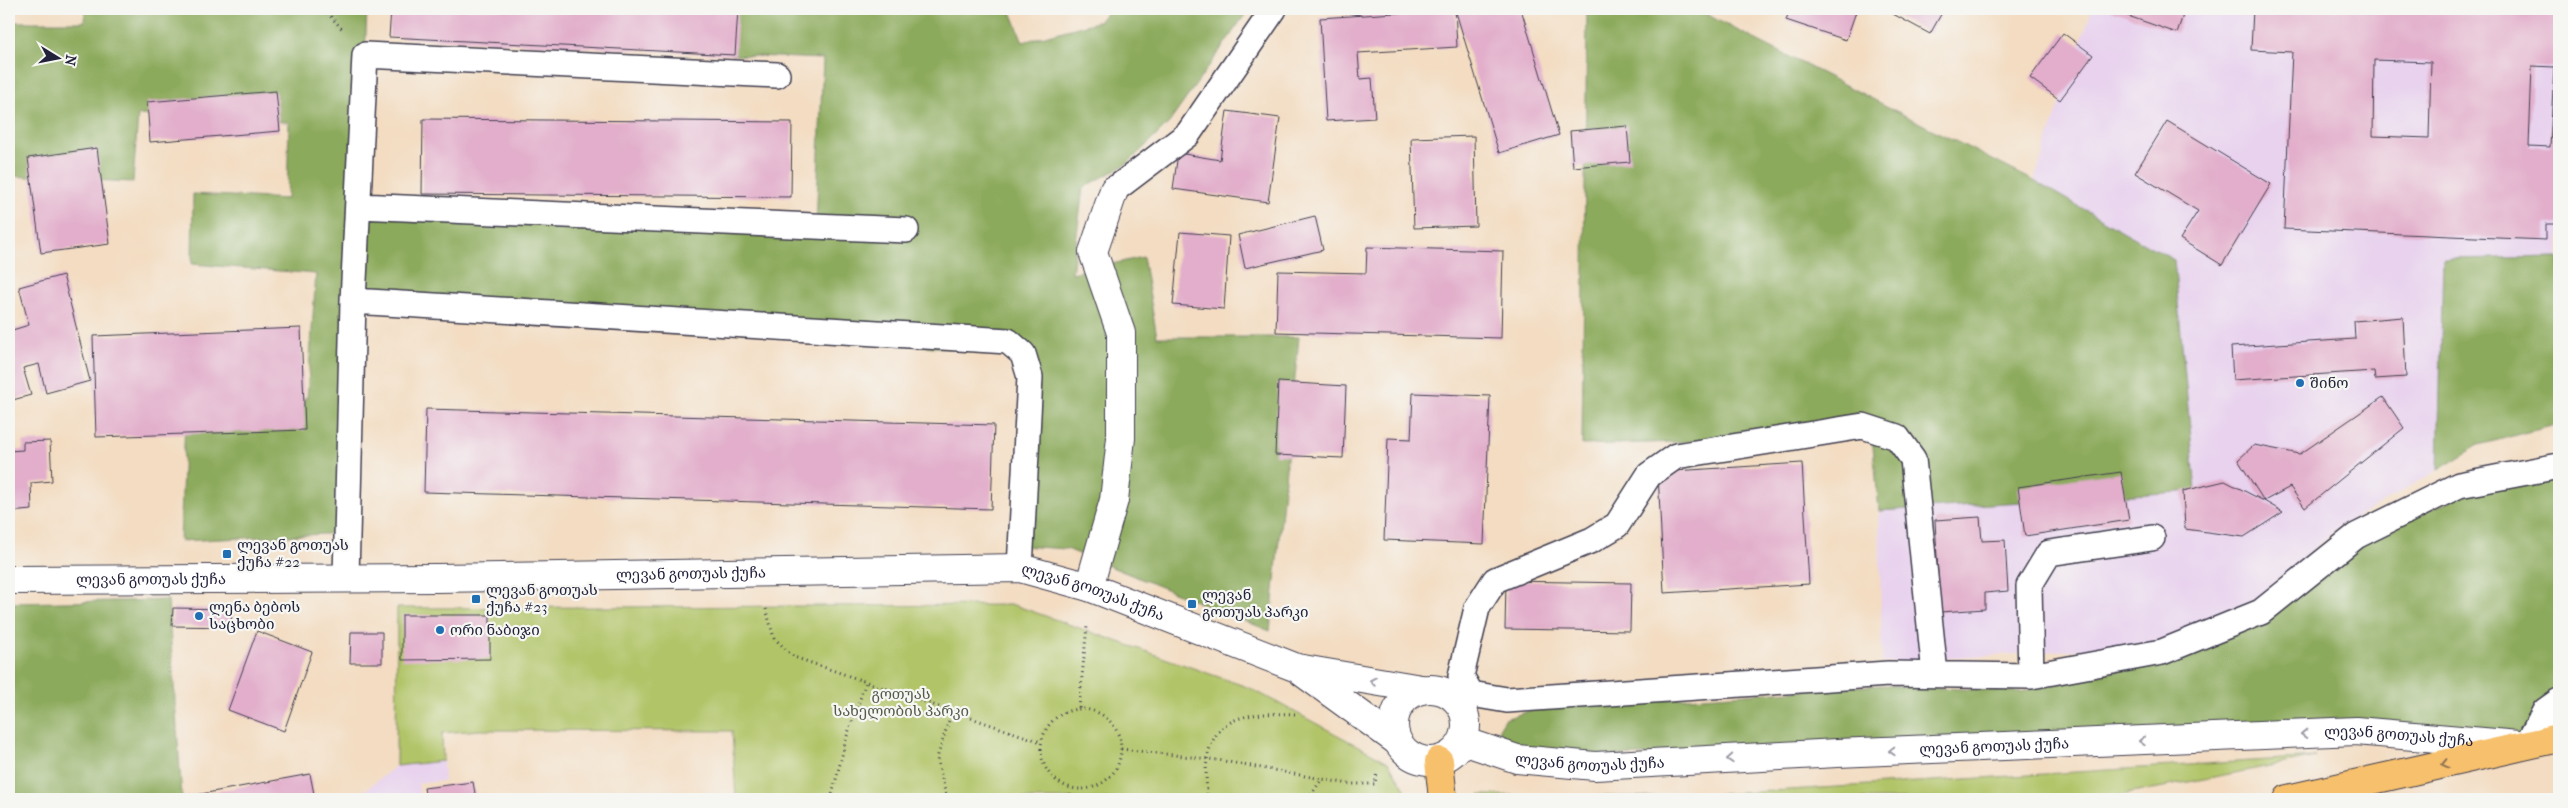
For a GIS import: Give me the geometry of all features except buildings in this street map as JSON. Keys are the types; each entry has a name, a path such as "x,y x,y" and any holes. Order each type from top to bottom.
{"highway":[{"path":"2288,799 2559,738"},
{"path":"1439,761 1443,799"}],"street":[{"path":"1089,587 1114,500 1121,438 1121,333 1093,252 1114,190"},
{"name":"ლევან გოთუას ქუჩა","path":"9,580 438,578 1020,568 1089,587 1297,668 1422,689"},
{"name":"ლევან გოთუას ქუჩა","path":"1297,668 1397,741"},
{"path":"1422,689 1438,689 1462,695 1467,724 1464,741 1453,753 1439,761 1422,761 1408,754 1397,741 1394,725 1397,709 1407,696 1422,689"},
{"name":"ლევან გოთუას ქუჩა","path":"1464,741 1517,759 1595,766 1837,753 2356,731 2527,745"}],"lane":[{"path":"1114,190 1188,134 1274,9"},
{"path":"346,577 353,301 365,55 777,75"},
{"path":"359,206 906,230"},
{"path":"353,301 1008,341 1024,354 1030,377 1020,568"},
{"path":"1935,674 1913,459 1897,438 1863,426 1676,456 1649,475 1617,525 1592,540 1495,580 1477,608 1461,676 1462,695 1507,700 1888,674 2031,676 2162,652 2261,612 2356,536 2458,485 2559,466"},
{"path":"2031,676 2029,586 2049,553 2152,538"},
{"path":"2527,745 2545,711 2559,701"}],"path":[{"path":"764,603 774,638 794,657 1041,742"},
{"path":"1079,708 1087,626"},
{"path":"831,799 848,736 866,682"},
{"path":"1079,708 1092,710 1104,716 1114,725 1120,736 1122,749 1120,762 1106,782 1083,790 1071,789 1050,776 1041,754 1041,742 1046,730 1054,719 1066,711 1079,708"},
{"path":"947,799 937,758 952,711"},
{"path":"1207,799 1207,759 1218,730 1232,720 1263,713 1306,714"},
{"path":"1122,749 1207,759 1349,784 1375,784 1379,765"},
{"path":"1308,799 1322,779"},
{"path":"1070,799 1071,789"}],"shaded area":[{"path":"2092,9 2559,9 2559,257 2443,259 2438,470 2335,530 2258,604 2159,644 1882,663 1879,511 2196,491 2174,260 2034,181"},
{"path":"443,761 444,781 418,783 420,799 354,799 396,766"}],"green space":[{"path":"85,9 367,9 359,206 816,225 823,59 731,55 733,9 1010,9 1023,42 1100,21 1109,9 1249,9 1169,123 1128,163 1083,188 1072,273 1143,257 1157,337 1299,337 1270,631 1067,549 1021,546 1023,354 354,301 346,533 180,541 186,398 307,398 316,274 192,264 193,194 287,199 289,122 138,115 133,182 9,176 9,22 84,22"},
{"path":"1587,9 1699,9 1717,20 2034,181 2174,260 2196,491 1879,511 1872,436 1582,445"},
{"path":"2559,257 2559,424 2479,445 2438,470 2443,259"},
{"path":"2559,480 2559,692 2519,736 1595,756 1505,745 1499,729 1505,719 1538,708 1881,685 2021,692 2163,660 2357,545 2471,490"},
{"path":"168,600 182,799 9,799 9,603"},
{"name":"გოთუას სახელობის პარკი","path":"1014,605 1250,688 1388,762 1405,789 1403,799 736,799 732,731 479,730 442,733 443,761 396,766 397,608"},
{"path":"2316,757 2102,799 1477,799 1480,795 1677,797"}],"place":[{"name":"შინო","path":"2300,383"},
{"name":"ლევან გოთუას ქუჩა #22","path":"227,554"},
{"name":"ლევან გოთუას ქუჩა #23","path":"476,599"},
{"name":"ლევან გოთუას პარკი","path":"1192,604"},
{"name":"ლენა ბებოს საცხობი","path":"199,616"},
{"name":"ორი ნაბიჯი","path":"440,630"}]}
